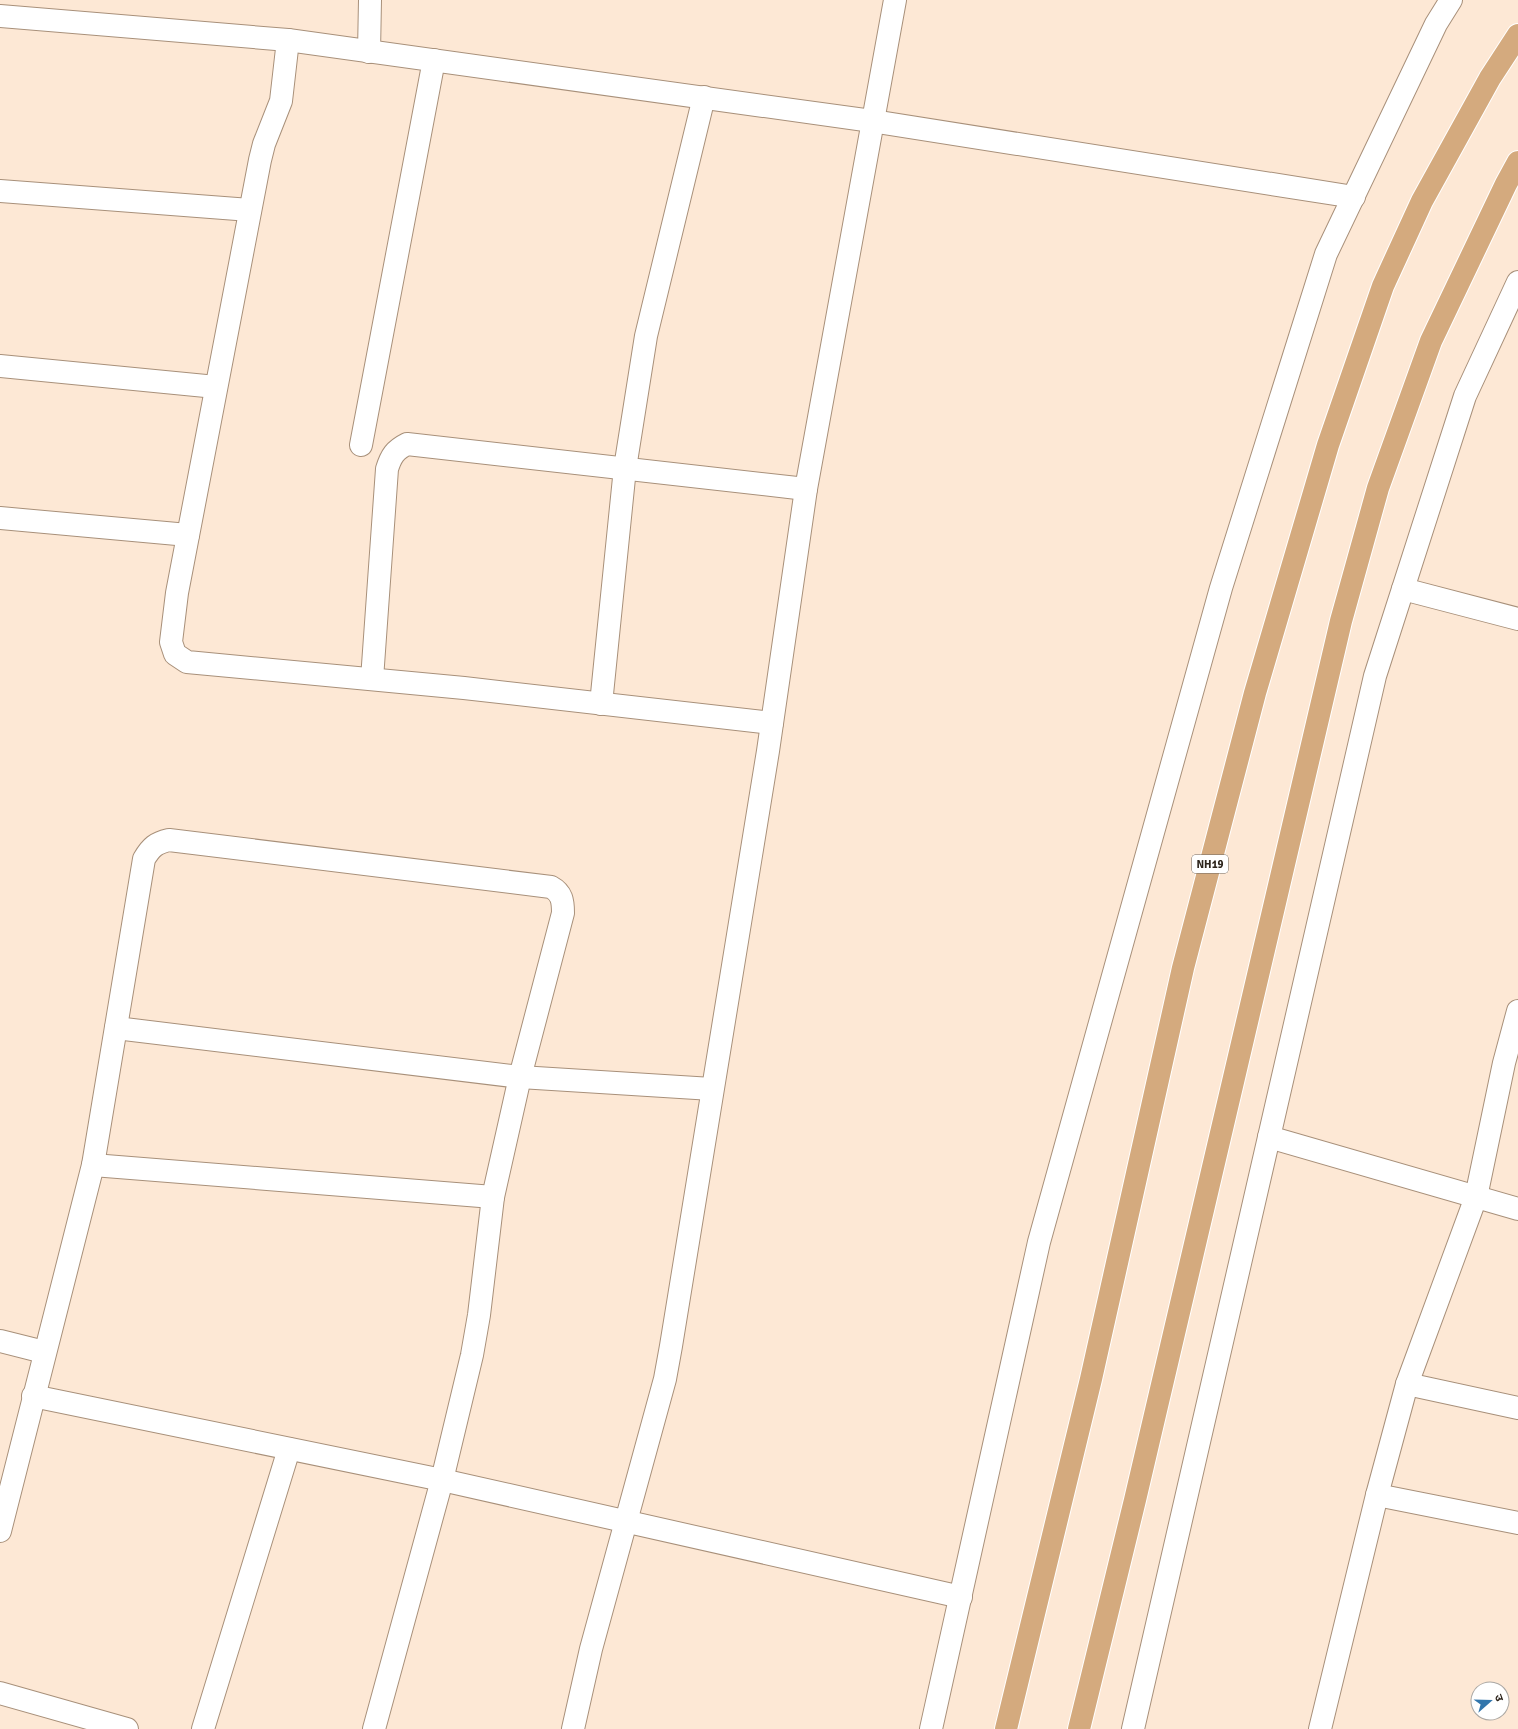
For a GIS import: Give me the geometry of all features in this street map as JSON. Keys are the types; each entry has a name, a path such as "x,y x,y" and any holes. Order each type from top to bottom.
{"highway":[{"name":"NH19","path":"1006,1729 1091,1379 1185,960 1255,693 1328,445 1383,286 1422,201 1490,78 1518,35"},
{"path":"1079,1729 1137,1492 1340,629 1378,488 1431,341 1518,162"}],"street":[{"path":"369,52 370,0"},
{"path":"573,1729 591,1649 665,1379 772,723 806,489 895,0"},
{"path":"931,1729 1040,1242 1221,588 1326,254 1436,24 1451,0"},
{"path":"0,16 288,40 872,121 1354,197"},
{"path":"288,40 280,101 264,144 250,210 176,593 171,642 175,654 187,662 464,688 772,723"},
{"path":"361,445 434,60"},
{"path":"601,704 625,468 646,336 704,97"},
{"path":"0,191 250,210"},
{"path":"1132,1729 1374,676 1465,396 1518,282"},
{"path":"0,366 216,387"},
{"path":"372,679 388,469 391,456 398,448 407,444 806,489"},
{"path":"0,518 188,535"},
{"path":"1403,589 1518,619"},
{"path":"0,1531 3,1506 93,1165 144,859 150,848 158,842 169,840 551,887 558,891 563,901 563,913 520,1077 493,1197 479,1315 472,1355 442,1480 374,1729"},
{"path":"1320,1729 1377,1495 1407,1384 1476,1197 1511,1066 1518,1011"},
{"path":"116,1028 520,1077 712,1089"},
{"path":"1269,1137 1518,1209"},
{"path":"93,1165 493,1197"},
{"path":"0,1341 44,1352"},
{"path":"1407,1384 1518,1408"},
{"path":"33,1396 442,1480 961,1597"},
{"path":"203,1729 289,1449"},
{"path":"1377,1495 1518,1523"},
{"path":"0,1693 127,1729"}]}
